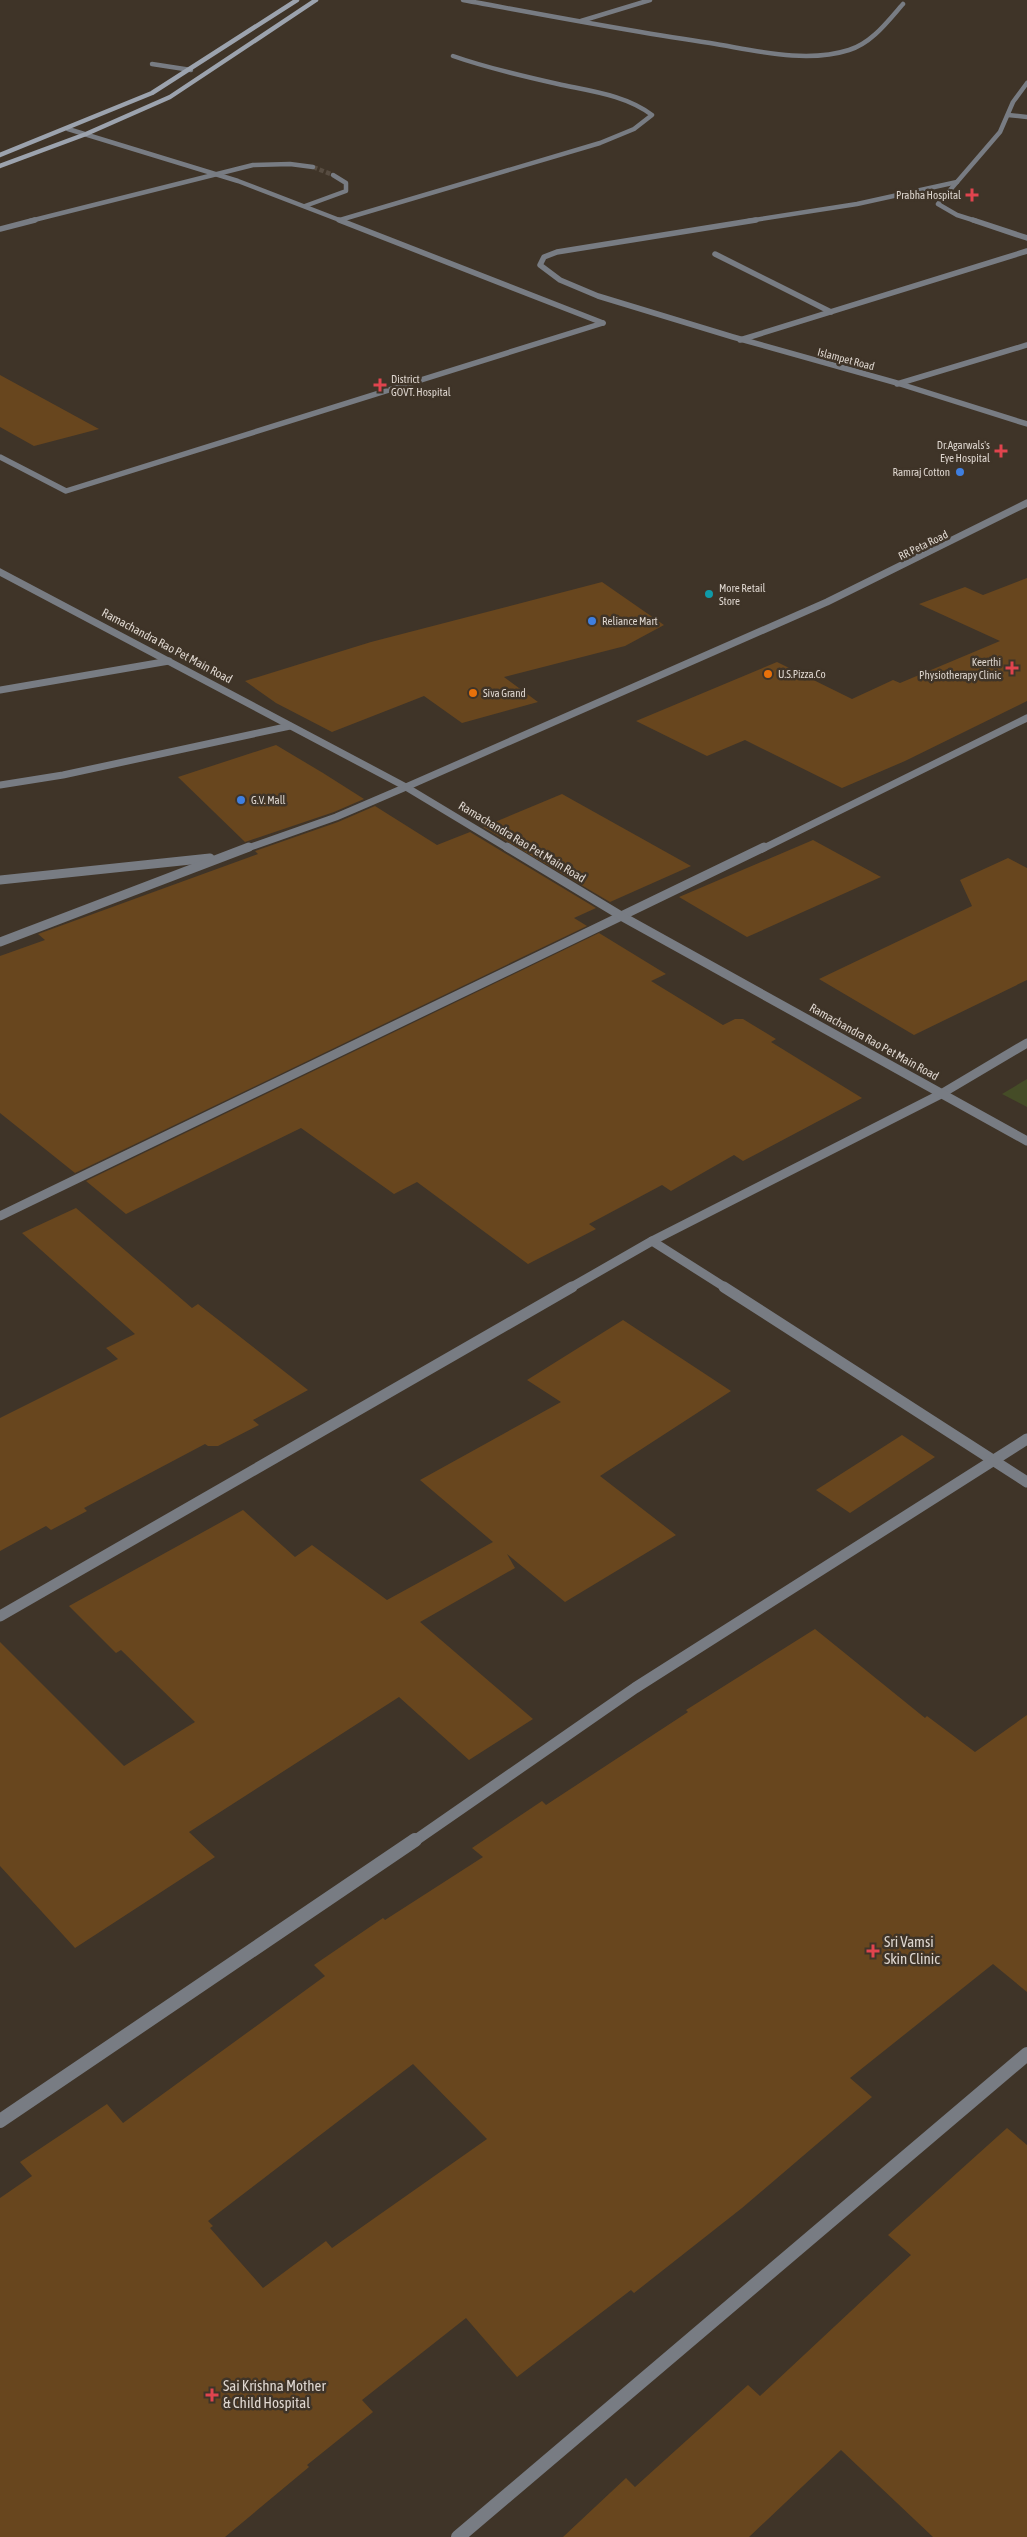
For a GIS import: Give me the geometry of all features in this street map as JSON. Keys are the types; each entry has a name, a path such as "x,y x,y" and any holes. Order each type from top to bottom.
{"main road":[{"path":"0,155 152,94 297,0"},
{"path":"0,166 86,134 170,97 316,0"}],"street":[{"path":"463,0 579,22 787,55 810,55 857,47 881,27 903,4"},
{"path":"579,22 650,0"},
{"path":"340,220 524,168 617,137 644,124 652,115 639,105 608,95 487,68 453,56"},
{"path":"152,64 190,70"},
{"path":"1027,82 1000,132 938,204 957,215 1027,238"},
{"path":"1008,115 1027,117"},
{"path":"0,457 66,491 603,323 218,174 68,129"},
{"path":"0,229 253,165 290,164 313,167"},
{"path":"304,206 346,191 346,183 333,174"},
{"name":"Islampet Road","path":"957,182 857,204 557,252 544,257 540,265 549,274 581,289 658,315 739,340 897,384 1027,424"},
{"path":"739,340 1027,251"},
{"path":"715,254 831,312"},
{"path":"897,384 1027,345"},
{"name":"RR Peta Road","path":"224,856 336,817 827,602 1027,503"},
{"name":"Ramachandra Rao Pet Main Road","path":"0,572 406,787 623,917 1027,1141"},
{"path":"0,690 169,661"},
{"path":"0,1216 623,917 1027,718"},
{"path":"0,785 63,774 290,726"},
{"path":"0,880 224,856"},
{"path":"0,942 224,856"},
{"path":"0,1616 652,1240 940,1094 1027,1043"},
{"path":"652,1240 1027,1482"},
{"path":"0,2121 285,1930 635,1688 1027,1439"},
{"path":"458,2537 1027,2054"}],"green space":[{"path":"1027,1079 1027,1107 1002,1094"}],"building":[{"path":"0,375 99,429 34,446 0,427"},
{"path":"1027,578 1027,701 905,761 842,788 745,740 707,756 636,721 777,662 852,699 893,680 900,683 1000,641 919,604 965,587 983,595"},
{"path":"602,582 664,625 625,646 504,677 538,702 462,723 424,696 332,732 276,703 245,681 371,642"},
{"name":"G.V. Mall","path":"276,745 364,799 334,812 245,842 178,777"},
{"path":"562,794 691,866 610,902 483,827"},
{"path":"375,806 437,845 470,832 596,908 574,918 587,926 75,1173 0,1113 0,956 45,940 38,934 258,854 255,851 338,822"},
{"path":"813,840 881,877 747,937 679,897"},
{"path":"1008,858 1027,868 1027,980 914,1035 819,979 972,906 960,880"},
{"path":"599,933 666,974 651,981 723,1025 735,1019 743,1019 776,1039 771,1042 862,1098 743,1161 734,1155 671,1191 662,1185 589,1224 596,1229 528,1264 417,1182 394,1194 301,1128 126,1214 86,1181"},
{"path":"76,1208 192,1308 198,1304 308,1390 253,1420 259,1425 218,1446 208,1446 205,1444 84,1508 87,1511 51,1530 46,1526 0,1551 0,1418 118,1359 106,1348 135,1334 22,1233"},
{"path":"623,1320 731,1391 600,1476 676,1535 565,1602 507,1554 515,1568 420,1622 533,1719 469,1760 399,1697 189,1832 215,1857 75,1948 0,1866 0,1642 124,1766 195,1722 121,1650 116,1653 69,1606 243,1510 295,1557 312,1545 387,1600 493,1542 420,1480 561,1402 527,1380"},
{"path":"902,1435 935,1457 850,1513 816,1490"},
{"path":"815,1629 925,1718 927,1716 975,1752 1027,1715 1027,1992 993,1964 850,2078 872,2097 742,2208 634,2293 631,2290 517,2377 466,2318 362,2400 373,2412 307,2465 309,2467 225,2537 0,2537 0,2198 32,2176 20,2162 107,2104 123,2123 325,1976 314,1965 383,1918 385,1920 483,1857 472,1848 542,1801 546,1805 688,1712 686,1710","holes":["413,2064 487,2139 332,2248 326,2241 263,2288 210,2228 213,2226 208,2221"]},
{"path":"1007,2128 1027,2145 1027,2537 933,2537 841,2450 749,2537 563,2537 626,2478 635,2487 748,2385 760,2396 911,2255 888,2235"}],"tunnel":[{"path":"313,167 333,175"}],"place":[{"name":"Prabha Hospital","path":"972,195"},
{"name":"District GOVT. Hospital","path":"380,385"},
{"name":"Dr.Agarwals's Eye Hospital","path":"1001,451"},
{"name":"Ramraj Cotton","path":"960,472"},
{"name":"More Retail Store","path":"709,594"},
{"name":"Reliance Mart","path":"592,621"},
{"name":"Keerthi Physiotherapy Clinic","path":"1012,668"},
{"name":"U.S.Pizza.Co","path":"768,674"},
{"name":"Siva Grand","path":"473,693"},
{"name":"G.V. Mall","path":"241,800"},
{"name":"Sri Vamsi Skin Clinic","path":"873,1951"},
{"name":"Sai Krishna Mother & Child Hospital","path":"212,2395"}]}
